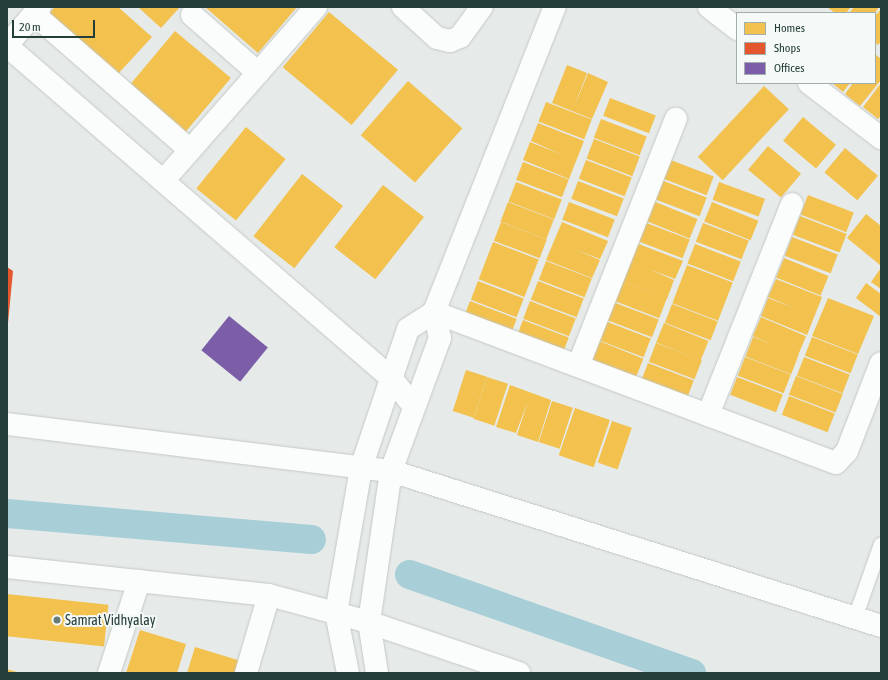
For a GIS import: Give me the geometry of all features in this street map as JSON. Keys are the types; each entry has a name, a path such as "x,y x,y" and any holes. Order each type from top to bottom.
{"street":[{"path":"163,181 316,7"},
{"path":"403,7 436,38 450,41 460,37 482,7"},
{"path":"348,673 336,613 361,468 408,330 434,312 555,7"},
{"path":"708,7 736,28"},
{"path":"190,150 37,11 7,46 391,378 414,406"},
{"path":"192,15 258,74"},
{"path":"810,84 881,138"},
{"path":"578,366 676,118"},
{"path":"708,415 792,204"},
{"path":"434,312 836,463 847,451 881,363"},
{"path":"377,673 369,622 391,471 440,338 434,312"},
{"path":"7,424 391,471 881,626"},
{"path":"7,567 269,596 369,622 519,673"},
{"path":"109,673 139,581"},
{"path":"246,673 269,596"}],"lane":[{"path":"855,618 881,544"}],"building: Homes":[{"path":"55,7 118,7 152,37 117,75 48,14"},
{"path":"138,7 180,7 161,28"},
{"path":"205,7 297,7 258,53"},
{"path":"827,7 851,7 847,12 834,12"},
{"path":"854,7 879,7 876,12 850,12"},
{"path":"881,9 881,41 878,45 876,44 876,15"},
{"path":"329,12 398,70 352,125 283,67"},
{"path":"175,31 231,78 184,134 128,87"},
{"path":"876,55 881,59 881,80 860,106 845,94 852,84 876,84"},
{"path":"567,65 587,73 573,110 588,73 608,82 592,119 552,103"},
{"path":"408,81 462,128 415,183 361,135"},
{"path":"881,83 881,116 878,119 863,107"},
{"path":"833,84 849,84 843,92"},
{"path":"764,86 789,109 723,180 698,157"},
{"path":"610,98 656,116 649,133 603,116"},
{"path":"546,102 592,120 584,139 538,122"},
{"path":"803,117 836,145 816,168 783,141"},
{"path":"601,119 647,137 640,155 594,138"},
{"path":"538,123 584,141 569,179 523,160 530,142 563,155 531,141"},
{"path":"246,127 286,159 236,220 196,188"},
{"path":"594,139 640,157 632,176 586,159"},
{"path":"768,146 801,174 781,197 748,170"},
{"path":"845,148 878,176 857,200 824,173"},
{"path":"668,159 714,177 707,195 661,178"},
{"path":"586,160 632,178 625,196 579,179"},
{"path":"523,162 569,180 562,197 516,180"},
{"path":"302,174 343,206 294,268 253,236"},
{"path":"661,180 707,198 700,216 654,199"},
{"path":"578,181 624,199 617,216 571,199"},
{"path":"516,182 562,200 554,219 508,202"},
{"path":"719,182 765,199 759,217 713,200"},
{"path":"383,185 424,217 375,279 334,247"},
{"path":"808,195 854,213 846,232 800,215"},
{"path":"653,201 698,219 690,238 645,220"},
{"path":"508,202 554,220 546,239 500,222"},
{"path":"569,202 615,220 608,237 562,220"},
{"path":"712,202 758,221 750,240 704,221"},
{"path":"866,214 881,226 880,265 847,238"},
{"path":"800,216 847,234 840,253 793,235"},
{"path":"501,222 547,240 540,258 494,241"},
{"path":"562,222 608,241 600,259 574,249 600,260 592,278 546,260"},
{"path":"644,222 690,240 683,258 637,241"},
{"path":"703,223 749,241 742,259 696,242"},
{"path":"792,237 838,255 831,273 785,256"},
{"path":"493,242 539,260 524,297 479,279"},
{"path":"636,243 683,261 675,279 649,269 674,280 667,299 621,281"},
{"path":"695,244 741,262 733,281 687,264"},
{"path":"784,258 829,276 821,295 776,277"},
{"path":"546,261 592,279 585,297 539,280"},
{"path":"687,265 733,283 718,321 672,303"},
{"path":"881,268 881,289 871,282"},
{"path":"776,279 822,297 807,335 761,316 768,298 794,308 768,297"},
{"path":"478,281 524,299 517,317 471,300"},
{"path":"538,281 584,299 577,317 531,300"},
{"path":"621,281 667,299 659,318 613,301"},
{"path":"866,283 881,294 881,317 856,298"},
{"path":"828,298 874,316 858,354 812,336"},
{"path":"470,301 517,319 510,338 463,320"},
{"path":"530,301 576,319 569,336 523,319"},
{"path":"613,302 659,320 652,337 606,320"},
{"path":"672,304 718,322 711,340 665,323"},
{"path":"761,317 806,336 798,355 753,336"},
{"path":"523,320 569,338 562,356 516,339"},
{"path":"605,321 651,339 644,357 598,340"},
{"path":"664,323 709,341 701,360 656,342"},
{"path":"753,337 799,355 791,374 745,357"},
{"path":"812,337 858,355 851,373 805,356"},
{"path":"597,340 643,359 636,377 590,359"},
{"path":"656,343 702,361 695,379 649,362"},
{"path":"745,357 791,375 784,393 738,376"},
{"path":"804,357 850,375 843,393 797,376"},
{"path":"648,363 694,381 687,398 641,381"},
{"path":"466,370 487,377 474,418 453,411"},
{"path":"796,376 843,394 836,413 789,395"},
{"path":"487,377 508,384 494,426 473,419"},
{"path":"737,377 783,395 776,412 730,395"},
{"path":"510,385 551,400 538,442 517,435 528,401 516,433 496,427"},
{"path":"789,396 835,414 828,432 782,415"},
{"path":"552,401 573,408 560,449 539,442"},
{"path":"575,408 610,420 594,467 559,455"},
{"path":"612,421 632,428 618,469 598,463"},
{"name":"Samrat Vidhyalay","path":"7,594 108,605 104,646 7,636"},
{"path":"140,630 186,644 177,673 126,673"},
{"path":"195,647 241,661 237,673 187,673"},
{"path":"7,669 20,673 7,673"}],"building: Shops":[{"path":"7,267 13,271 8,323 7,323"}],"building: Offices":[{"path":"229,316 268,347 240,382 201,350"}],"waterway":[{"path":"7,513 311,539"},
{"path":"409,574 691,673"}],"place":[{"name":"Samrat Vidhyalay","path":"57,620"}]}
